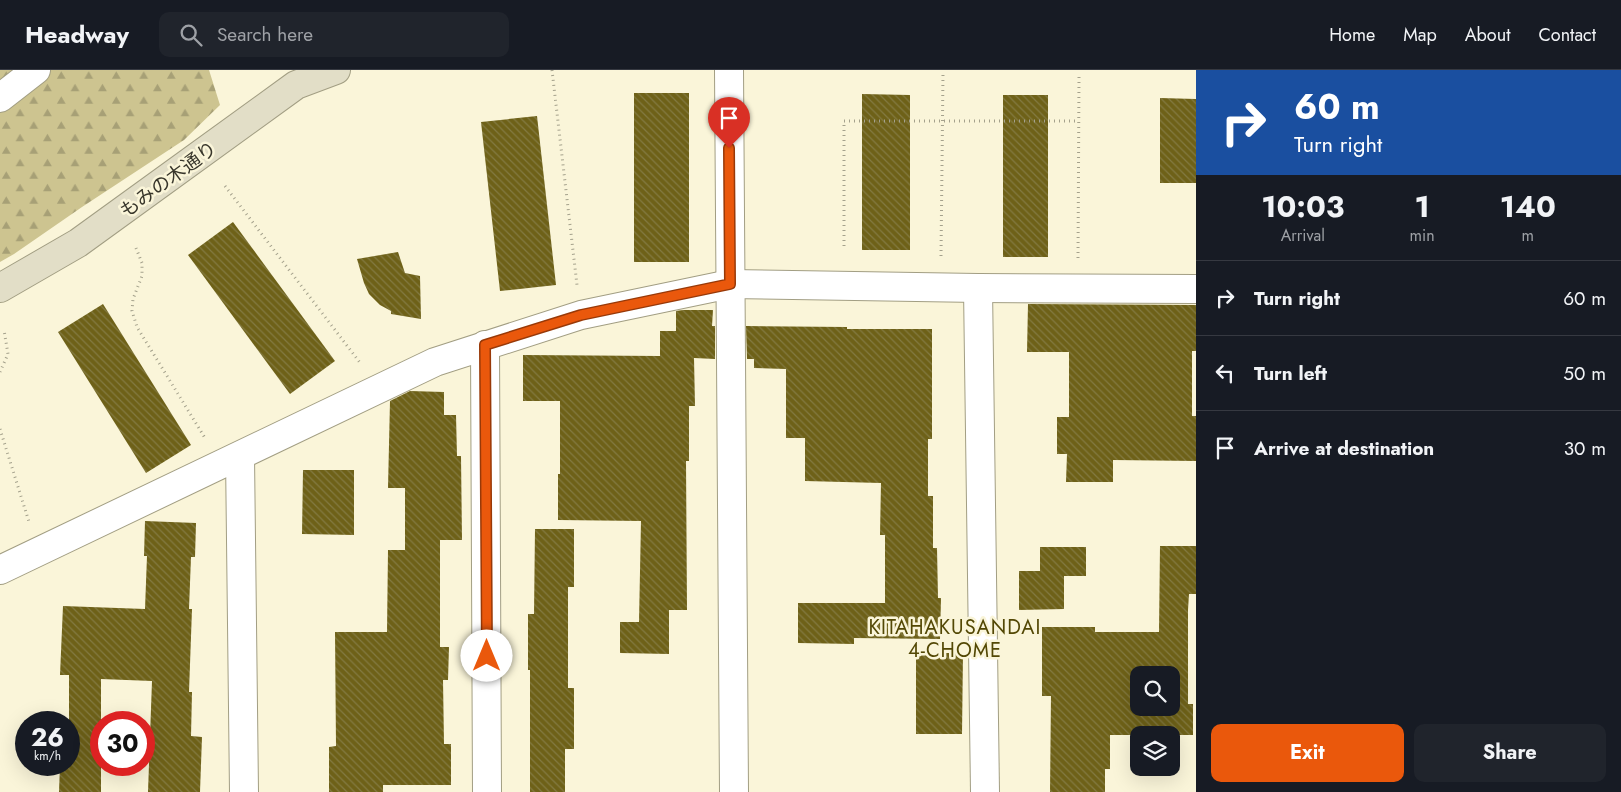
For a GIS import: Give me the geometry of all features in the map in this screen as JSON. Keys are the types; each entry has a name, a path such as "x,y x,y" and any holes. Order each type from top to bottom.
{"street":[{"path":"0,98 36,70"},
{"name":"もみの木通り","path":"0,288 78,243 296,85 336,70"},
{"path":"729,70 734,792"},
{"path":"0,570 435,362 581,315 730,284 1196,289"},
{"path":"978,288 986,792"},
{"path":"485,345 488,792"},
{"path":"231,460 244,792"}],"path":[{"path":"552,70 581,315"},
{"path":"940,287 943,73"},
{"path":"1078,288 1079,77"},
{"path":"844,246 844,121 1078,121"},
{"path":"225,186 380,389"},
{"path":"136,248 142,263 142,276 133,299 132,311 138,327 231,460"},
{"path":"0,372 8,354 4,330"},
{"path":"0,429 38,552"}],"green space":[{"path":"0,70 209,70 220,105 184,140 0,262"}],"building":[{"path":"634,93 689,93 689,262 634,262"},
{"path":"862,94 910,95 910,250 862,250"},
{"path":"1003,95 1048,95 1048,257 1003,257"},
{"path":"1160,98 1196,99 1196,183 1160,183"},
{"path":"537,116 556,285 500,291 481,122"},
{"path":"233,222 335,361 290,394 188,255"},
{"path":"398,252 405,273 420,276 421,319 391,314 391,311 380,305 369,294 364,283 357,259"},
{"path":"103,304 191,445 146,473 58,332"},
{"path":"1028,304 1196,305 1196,351 1192,351 1192,416 1196,416 1196,461 1113,460 1113,482 1066,482 1067,454 1057,454 1057,417 1069,417 1069,352 1027,352"},
{"path":"713,310 712,326 715,326 715,359 694,358 695,406 689,406 689,461 686,461 687,610 669,610 669,654 620,653 620,622 639,622 641,521 558,520 560,401 523,401 523,355 660,356 660,331 676,331 676,311"},
{"path":"746,326 932,329 932,439 928,439 928,496 933,496 933,548 937,548 938,598 941,598 940,639 854,638 854,644 798,643 798,603 885,603 885,535 880,535 881,483 805,481 805,438 786,438 786,369 754,368 754,359 747,359"},
{"path":"410,391 444,392 444,415 456,415 457,456 461,456 462,540 440,540 440,647 449,647 448,680 443,680 444,744 451,744 451,785 383,785 383,792 329,792 329,747 336,746 335,632 387,632 388,550 405,550 405,488 388,488 390,401"},
{"path":"303,470 354,470 354,535 302,534"},
{"path":"145,521 196,523 195,557 191,557 189,609 192,609 189,692 192,692 191,736 202,737 200,792 148,792 149,776 155,776 155,711 151,711 152,681 101,679 101,711 90,711 90,776 101,776 101,792 59,792 60,776 80,776 80,711 69,711 69,675 60,675 63,606 145,609 147,556 144,556"},
{"path":"535,529 574,529 574,587 568,587 568,688 574,688 574,749 565,749 565,792 530,792 528,614 534,614"},
{"path":"1160,546 1196,546 1196,594 1189,594 1188,610 1188,704 1193,704 1193,735 1180,735 1180,726 1130,726 1130,735 1110,735 1110,769 1105,769 1105,792 1050,792 1051,696 1042,696 1042,627 1095,627 1095,632 1159,632"},
{"path":"1040,547 1086,547 1086,576 1064,576 1064,609 1019,610 1019,571 1040,571"},
{"path":"916,653 963,653 962,734 916,734"}],"district":[{"name":"KITAHAKUSANDAI 4-CHOME","path":"955,638"}],"route":[{"path":"487,656 485,345 581,315 730,284 729,148"}]}
